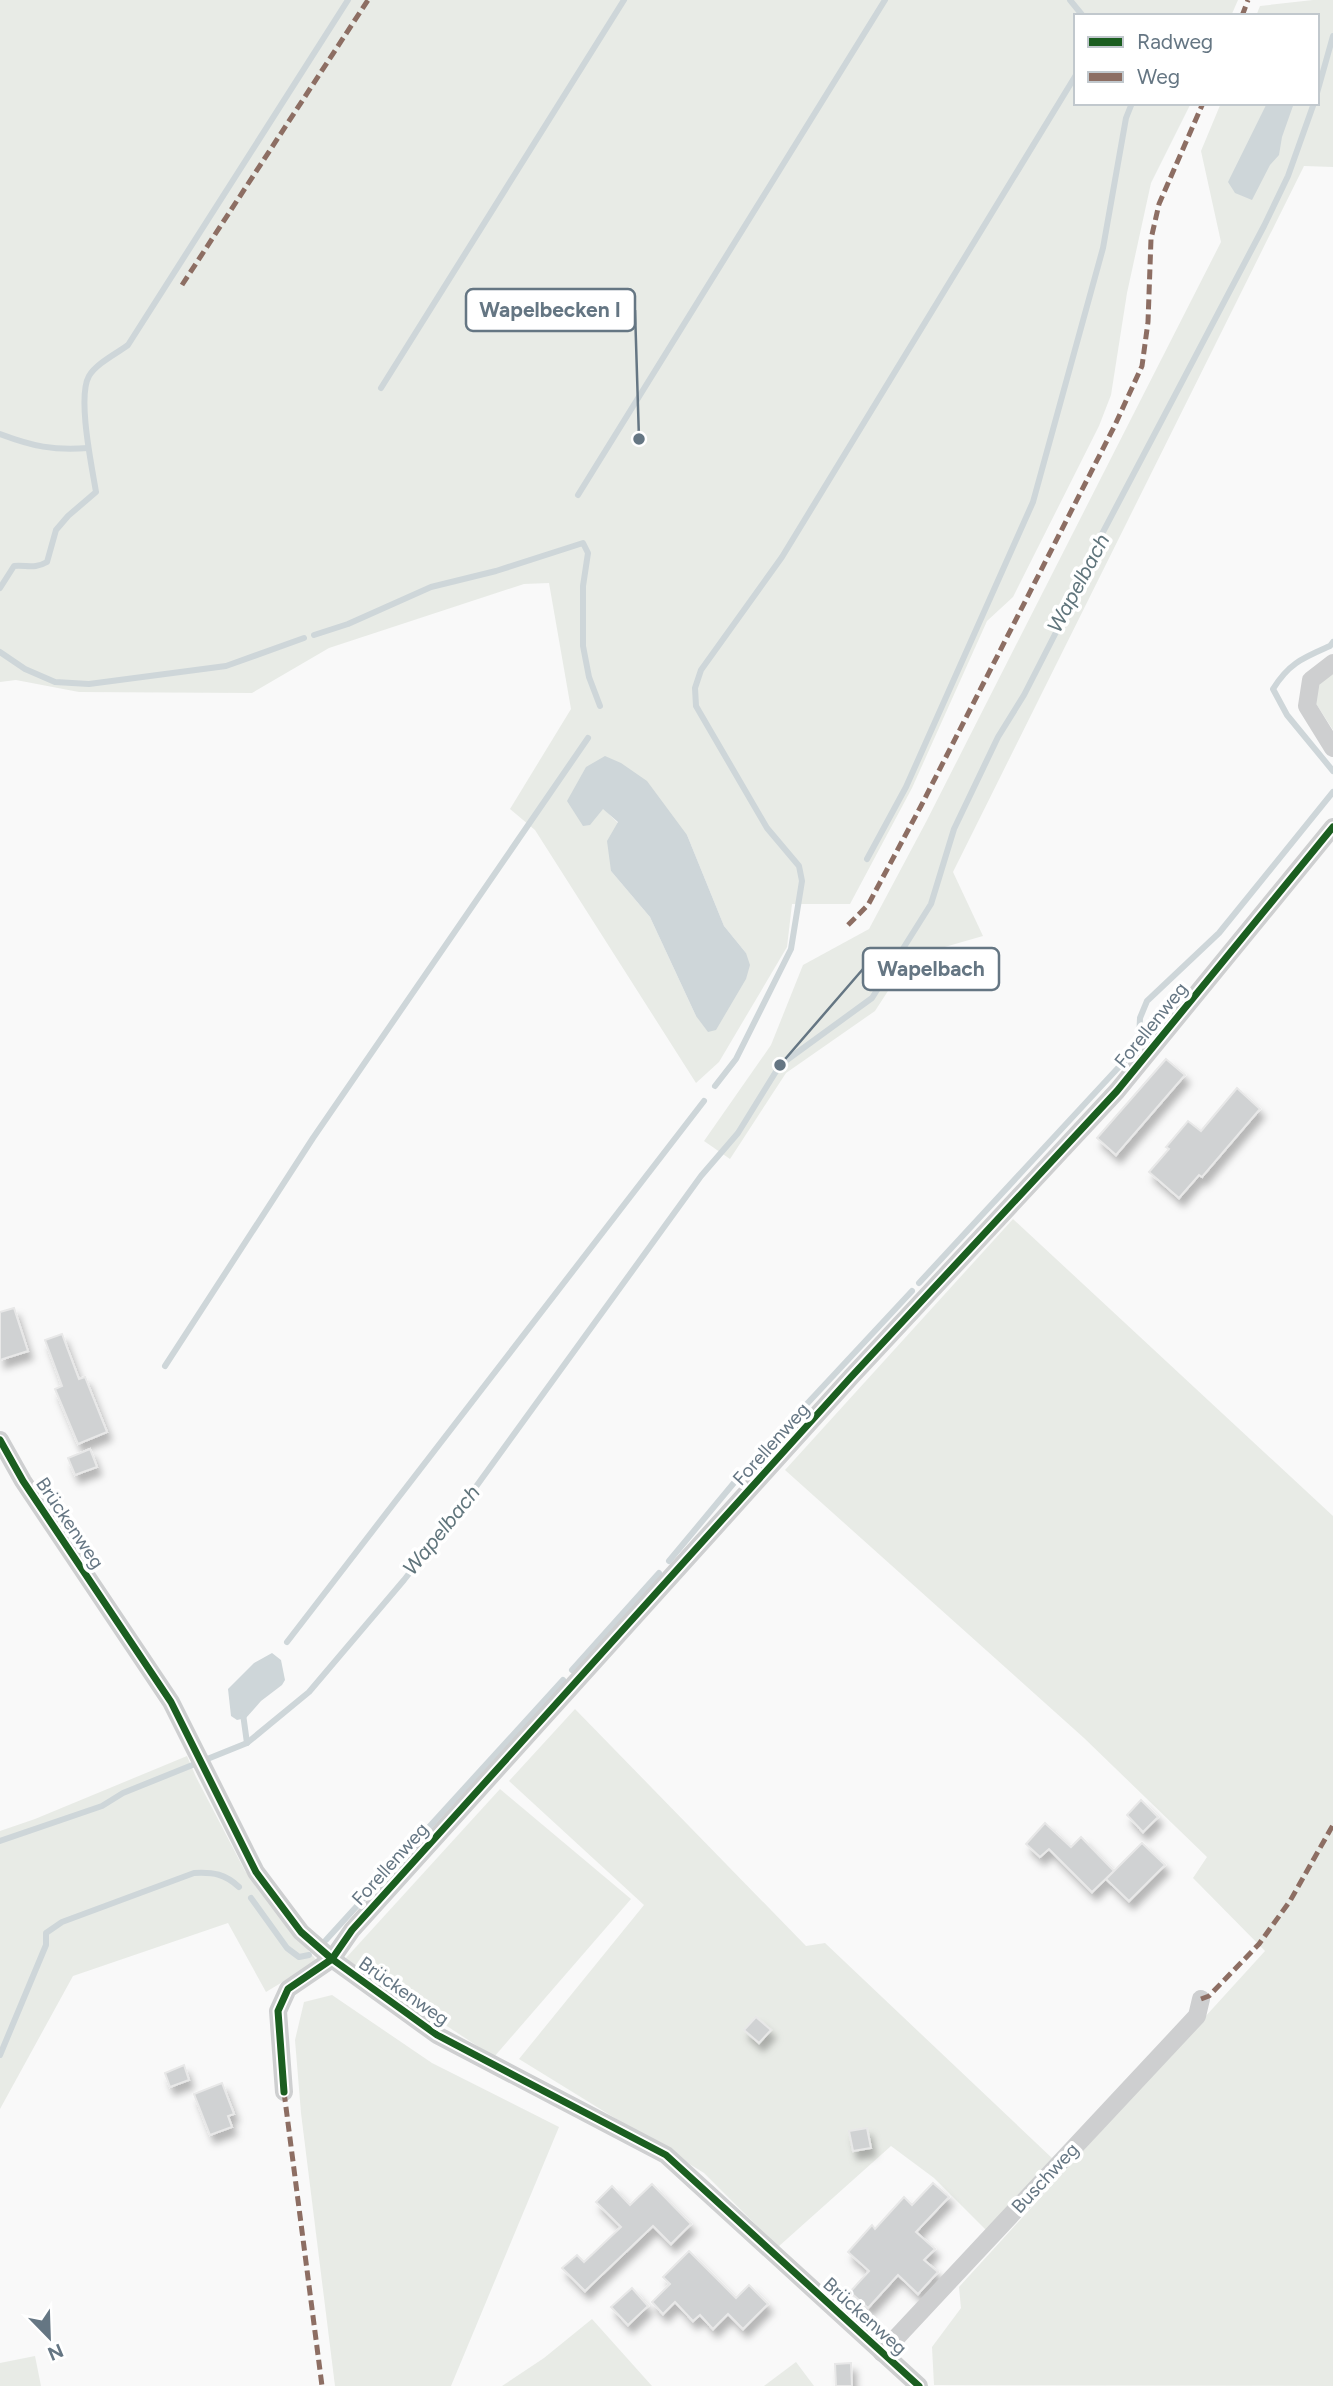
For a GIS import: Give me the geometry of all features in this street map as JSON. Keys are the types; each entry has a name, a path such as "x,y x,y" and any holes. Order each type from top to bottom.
{"street":[{"path":"1333,663 1311,680 1307,706 1333,748"},
{"name":"Forellenweg","path":"284,2092 278,2011 288,1989 332,1959 352,1930 851,1377 1117,1091 1333,827"},
{"name":"Brückenweg","path":"0,1440 23,1481 171,1702 256,1872 301,1933 332,1959 437,2035 666,2155 919,2386"},
{"name":"Buschweg","path":"882,2353 1197,2016 1201,1999"}],"shaded area":[{"path":"0,0 1238,0 1232,14 1074,14 1074,105 1190,105 1151,183 1127,293 1111,395 1099,426 1013,597 987,621 912,788 850,904 792,904 787,947 719,1062 696,1083 535,830 510,809 571,709 549,583 524,584 329,648 252,693 79,692 16,680 0,682","holes":["603,808 687,835 724,926 746,953 696,1016 650,917 611,871 618,823"]},
{"path":"1333,0 1333,167 1304,166 953,872 983,936 910,957 875,1011 786,1073 730,1159 704,1141 771,1045 803,965 869,929 1221,242 1201,151 1220,105 1319,105 1319,14 1257,14 1260,6"},
{"path":"1266,105 1293,105 1279,155 1270,165 1252,200 1235,193 1228,182"},
{"path":"1333,672 1333,730 1315,702 1318,685"},
{"path":"605,756 621,763 647,781 687,835 724,926 746,953 750,965 746,979 716,1030 708,1032 696,1016 650,917 611,871 607,841 618,822 603,809 590,825 583,826 567,801 586,767"},
{"path":"1013,1219 1333,1516 1333,2386 934,2385 932,2347 961,2308 959,2287 1265,1951 1193,1878 1207,1857 1084,1738 785,1470"},
{"path":"272,1653 281,1660 285,1680 246,1718 237,1720 231,1716 228,1689 254,1663"},
{"path":"575,1709 806,1946 825,1943 1053,2159 987,2231 934,2178 891,2146 778,2247 704,2173 519,2059 644,1905 509,1781"},
{"path":"187,1756 245,1871 317,1961 266,1992 228,1923 73,1976 0,2109 0,1831"},
{"path":"500,1789 631,1899 494,2057 345,1959"},
{"path":"332,1995 432,2063 559,2127 451,2386 335,2386 301,2113 295,2040 304,2002"},
{"path":"592,2319 652,2386 502,2386 544,2358"},
{"path":"35,2356 41,2386 0,2386 0,2363"},
{"path":"796,2362 814,2386 764,2386"}],"building":[{"path":"1166,1059 1185,1075 1116,1155 1097,1138"},
{"path":"1237,1088 1260,1109 1202,1177 1199,1175 1179,1198 1149,1172 1188,1121 1201,1131"},
{"path":"14,1308 28,1351 0,1360 0,1312"},
{"path":"62,1334 79,1379 85,1377 107,1432 78,1444 55,1389 62,1386 45,1340"},
{"path":"90,1449 97,1467 75,1475 68,1458"},
{"path":"1141,1800 1158,1817 1143,1832 1127,1815"},
{"path":"1045,1823 1071,1847 1081,1837 1114,1871 1092,1892 1049,1849 1040,1857 1026,1844"},
{"path":"1142,1843 1165,1865 1129,1901 1106,1879"},
{"path":"756,2017 771,2030 759,2043 744,2030"},
{"path":"184,2065 189,2080 170,2087 165,2073"},
{"path":"222,2083 234,2114 228,2116 232,2127 210,2135 194,2094"},
{"path":"867,2128 871,2148 853,2151 849,2131"},
{"path":"933,2183 949,2197 916,2232 935,2249 924,2260 938,2272 918,2294 898,2275 868,2308 850,2292 869,2271 848,2252 872,2225 875,2229 904,2197 912,2205"},
{"path":"652,2184 691,2224 671,2244 653,2226 585,2291 562,2268 577,2255 584,2262 621,2227 596,2202 612,2186 630,2205"},
{"path":"689,2251 736,2298 749,2285 768,2304 743,2329 728,2314 713,2329 700,2315 693,2321 675,2302 663,2314 652,2302 670,2284 663,2277"},
{"path":"632,2288 648,2306 628,2325 611,2307"},
{"path":"851,2363 852,2386 836,2386 835,2364"}],"waterway":[{"path":"0,588 14,566 35,566 47,562 56,530 96,492 84,399 89,376 128,345 348,0"},
{"path":"381,388 624,0"},
{"path":"578,495 885,0"},
{"path":"1070,0 1081,14"},
{"name":"Wapelbach","path":"1319,86 1333,36"},
{"path":"715,1086 736,1059 791,949 802,881 799,866 767,828 696,706 695,688 701,670 782,557 1074,78"},
{"path":"867,859 906,787 1033,502 1103,248 1126,118 1131,105"},
{"name":"Wapelbach","path":"0,1841 102,1806 123,1793 247,1743 309,1692 404,1580 462,1506 701,1176 738,1133 780,1065 872,998 931,904 954,829 998,737 1024,695 1073,599 1083,570 1264,226 1288,176 1313,105"},
{"path":"0,434 43,447 88,448"},
{"path":"314,635 348,624 431,587 496,571 583,543 588,553 583,586 583,646 589,677 600,706"},
{"path":"0,652 25,669 55,682 89,684 226,666 304,638"},
{"path":"1333,642 1291,667 1273,689 1287,715 1333,771"},
{"path":"165,1366 313,1138 588,738"},
{"path":"919,1283 1130,1055 1139,1040 1140,1018 1147,1001 1219,933 1333,792"},
{"path":"287,1642 704,1101"},
{"path":"669,1561 738,1478 912,1291"},
{"path":"572,1670 659,1573"},
{"path":"326,1940 563,1680"},
{"path":"243,1714 247,1743"},
{"path":"0,2055 46,1945 46,1933 62,1922 194,1873 219,1875 239,1887"},
{"path":"251,1898 287,1948 299,1957 309,1955"}],"marked path":[{"path":"182,285 368,0"},
{"path":"1243,14 1248,0"},
{"path":"848,925 868,905 921,806 1115,425 1142,366 1148,322 1151,239 1159,204 1202,105"},
{"path":"1201,1999 1209,1996 1259,1944 1290,1901 1333,1825"},
{"path":"284,2092 322,2386"}],"cycle path":[{"path":"284,2092 278,2011 288,1989 332,1959 352,1930 851,1377 1117,1091 1333,827"},
{"path":"0,1440 23,1481 171,1702 256,1872 301,1932 332,1959 437,2035 666,2155 919,2386"}],"place":[{"name":"Wapelbecken I","path":"639,439"},
{"name":"Wapelbach","path":"780,1065"}]}
